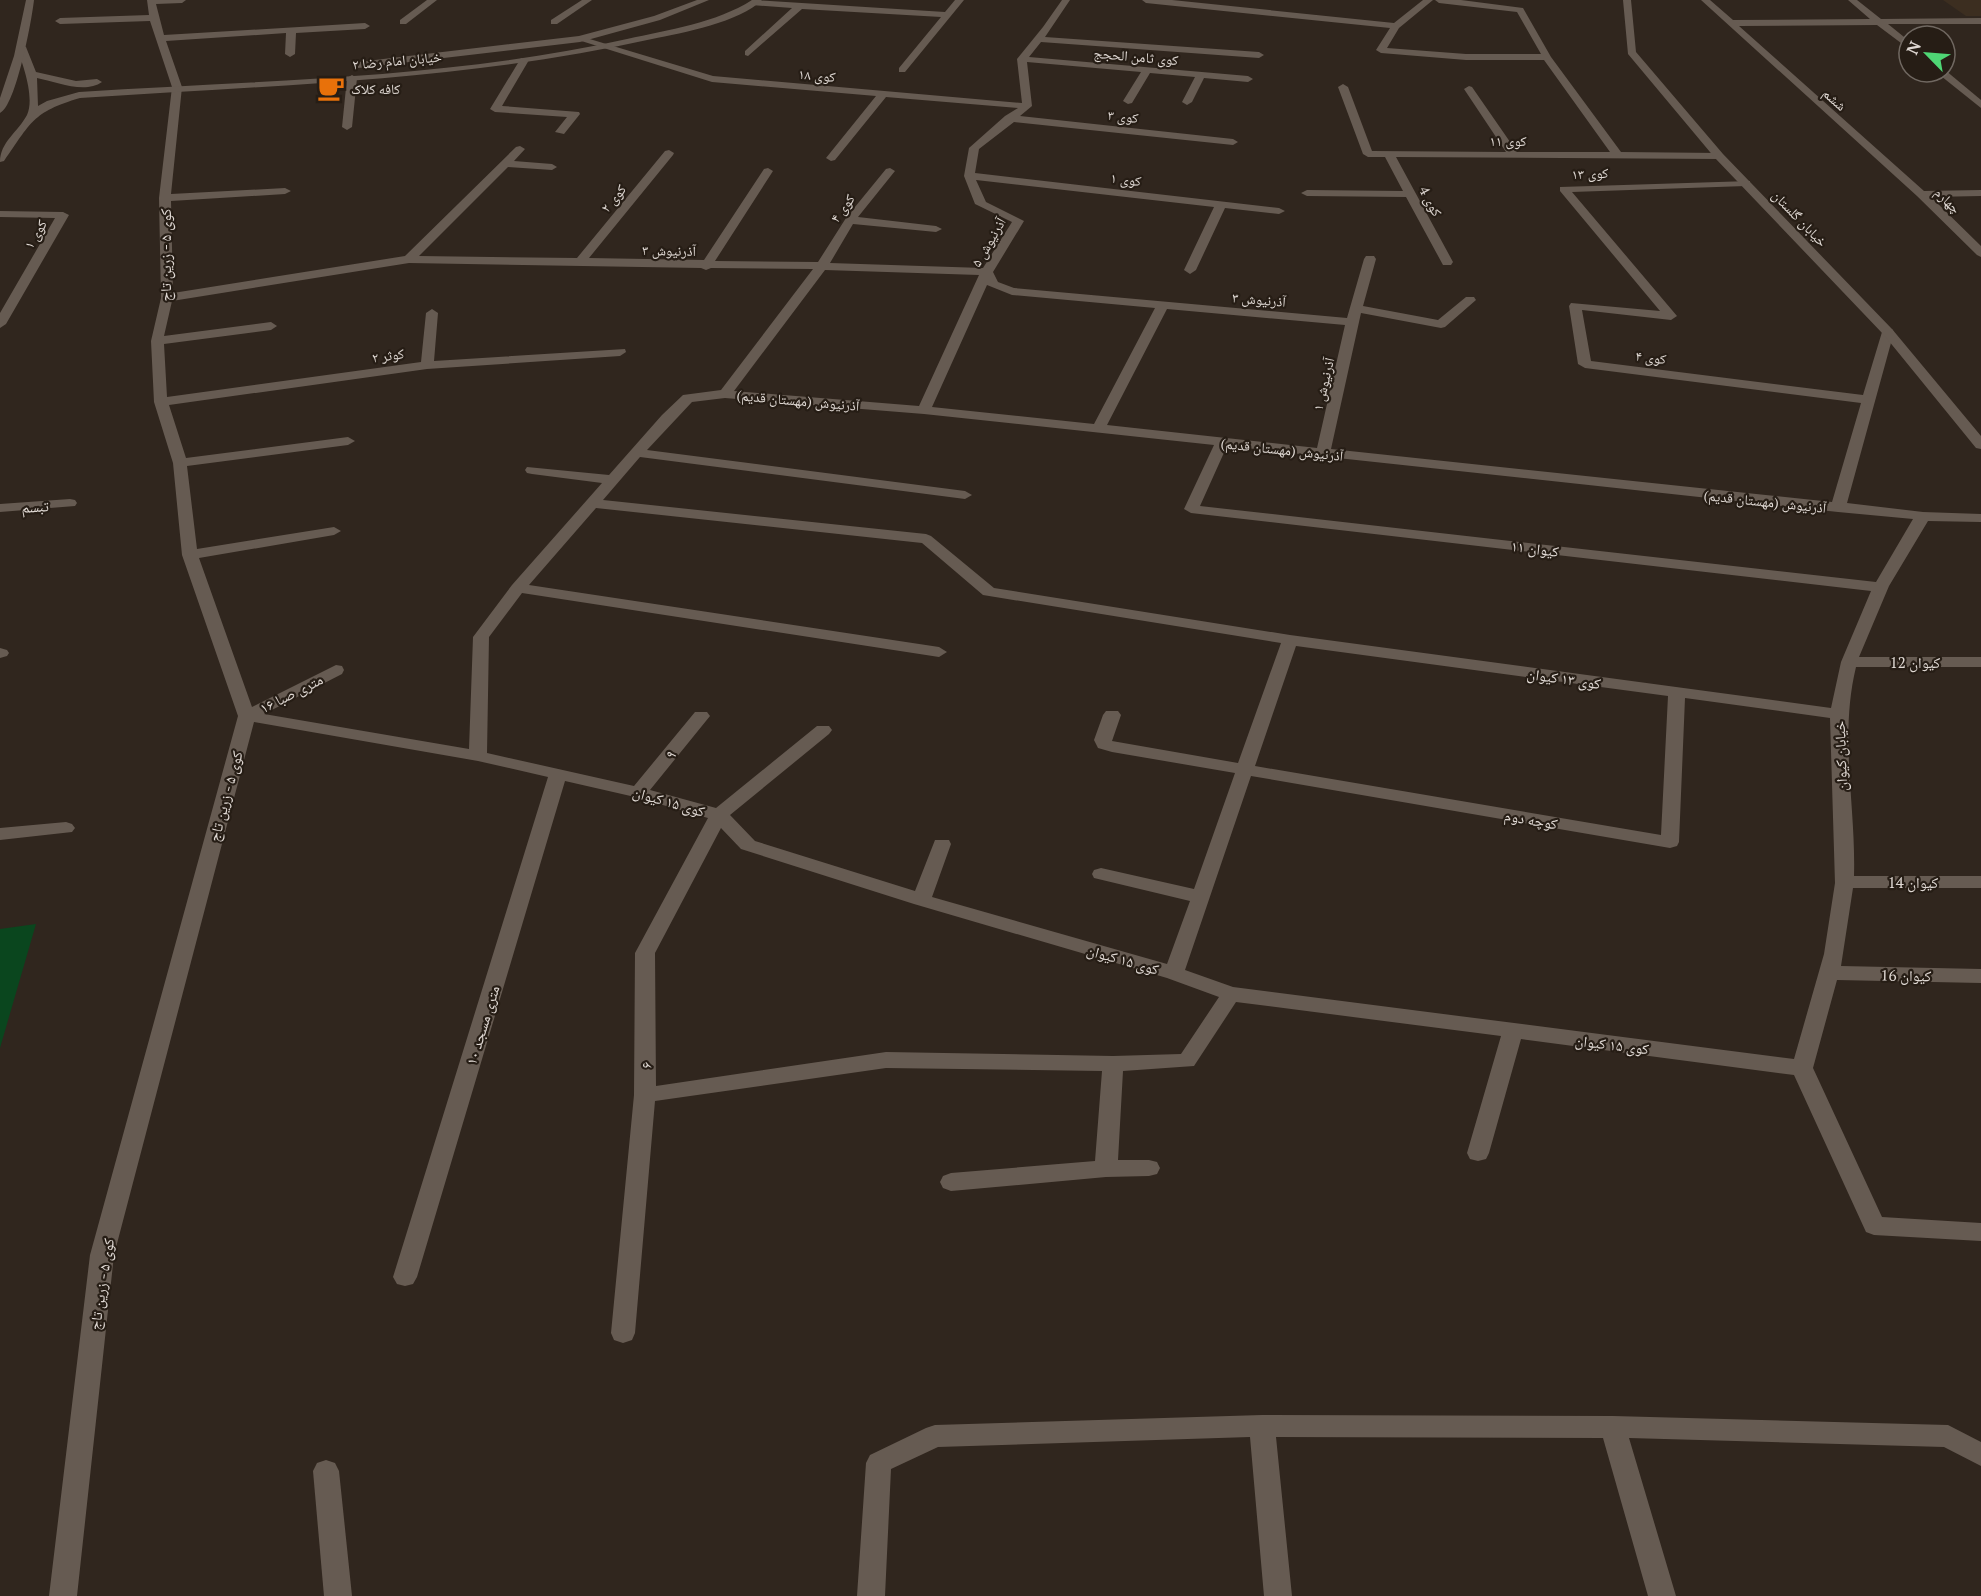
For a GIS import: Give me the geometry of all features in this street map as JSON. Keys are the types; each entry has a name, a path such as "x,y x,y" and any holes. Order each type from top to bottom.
{"street":[{"path":"0,110 9,89 21,47 30,0"},
{"path":"60,21 152,7 182,0"},
{"path":"402,22 433,0"},
{"path":"554,22 588,0"},
{"name":"خیابان امام رضا ۲","path":"348,66 580,39 657,18 705,0"},
{"path":"852,9 862,0"},
{"path":"902,69 960,0"},
{"path":"969,176 974,147 1027,106 1022,59 1066,0"},
{"path":"1146,0 1396,26"},
{"path":"1429,0 1396,26 1381,50 1466,57 1547,57"},
{"path":"1439,0 1520,10"},
{"path":"1520,10 1527,0"},
{"name":"خیابان گلستان","path":"1627,0 1631,52 1719,156 1888,332 1975,432 1981,445"},
{"name":"ششم","path":"1705,0 1921,194"},
{"path":"1852,0 1897,36"},
{"path":"756,2 946,15"},
{"name":"خیابان امام رضا ۲","path":"33,113 51,104 79,95 175,79 352,78 524,60 609,48 690,28 756,2"},
{"path":"748,53 800,6"},
{"name":"کوی ۵ - زرین تاج","path":"63,1596 102,1255 247,716 190,555 180,464 161,402 156,341 167,298 165,198 175,79 152,7"},
{"path":"1520,10 1547,57 1618,156"},
{"path":"1731,23 1981,21"},
{"path":"162,38 365,26"},
{"path":"290,54 291,31"},
{"name":"کوی ۱۸","path":"580,39 712,79 1027,106"},
{"path":"1039,39 1259,55"},
{"path":"0,159 33,113 32,74 21,47"},
{"name":"کوی ثامن الحجج","path":"1022,59 1248,79"},
{"path":"524,60 495,109 575,114 560,132"},
{"path":"1128,101 1147,70"},
{"path":"32,74 76,84 108,81"},
{"path":"1187,102 1201,75"},
{"path":"346,127 352,78"},
{"path":"1956,84 1981,105"},
{"name":"کوی ۱۱","path":"1343,87 1368,154 1719,156"},
{"path":"1469,89 1514,155"},
{"path":"831,158 883,94"},
{"name":"کوی ۳","path":"1009,118 1233,142"},
{"path":"409,259 520,149"},
{"name":"کوی ۲","path":"579,262 669,153"},
{"name":"کوی 4","path":"1389,154 1446,262"},
{"path":"507,164 552,167"},
{"path":"706,266 768,171"},
{"name":"کوی ۴","path":"822,266 850,220 890,171"},
{"name":"کوی ۱","path":"969,176 1279,211"},
{"name":"آذرنیوش ۵","path":"924,410 987,272 1018,221 981,204 969,176"},
{"name":"کوی ۱۳","path":"1671,316 1564,189 1746,183"},
{"path":"165,198 285,191"},
{"path":"1307,193 1410,194"},
{"path":"1921,194 1981,194"},
{"name":"چهارم","path":"1921,194 1981,252"},
{"path":"1190,270 1221,205"},
{"name":"کوی ۱","path":"0,214 63,215 0,324"},
{"path":"850,220 936,229"},
{"name":"آذرنیوش ۳","path":"167,298 409,259 706,266 822,266 987,272 993,284 1012,291 1163,305 1354,315 1441,324 1470,300"},
{"name":"آذرنیوش ۱","path":"1323,453 1354,315 1370,260"},
{"name":"آذرنیوش (مهستان قدیم)","path":"725,394 822,266"},
{"path":"1098,429 1163,305"},
{"name":"کوی ۴","path":"1671,316 1575,306 1585,364 1869,400"},
{"path":"427,365 432,313"},
{"path":"156,341 271,326"},
{"path":"1838,508 1888,332"},
{"name":"کوثر ۲","path":"161,402 427,365 621,352"},
{"name":"آذرنیوش (مهستان قدیم)","path":"478,756 481,637 518,588 667,418 688,398 725,394 924,410 1923,516"},
{"path":"180,464 348,441"},
{"name":"کیوان ۱۱","path":"1222,442 1191,509 1878,587"},
{"path":"638,453 965,495"},
{"path":"532,470 615,480"},
{"name":"تبسم","path":"0,508 70,503"},
{"name":"کوی ۱۳ کیوان","path":"594,503 926,539 989,592 1290,640 1839,714"},
{"path":"1923,516 1981,518"},
{"name":"خیابان کیوان","path":"1802,1068 1831,973 1844,882 1839,714 1850,662 1878,587 1923,516"},
{"path":"190,555 334,531"},
{"path":"518,588 939,652"},
{"name":"کوی ۱۵ کیوان","path":"1174,973 1290,640"},
{"name":"کیوان 12","path":"1850,662 1981,662"},
{"name":"۱۶ متری صبا","path":"247,716 336,670"},
{"name":"کوچه دوم","path":"1244,770 1670,842 1677,693"},
{"path":"1112,715 1103,740 1104,744 1244,770"},
{"name":"کوی ۱۵ کیوان","path":"247,716 478,756 638,792 719,815 748,844 921,900 1174,973 1231,994 1802,1068"},
{"name":"۹","path":"638,792 701,716"},
{"path":"719,815 823,729"},
{"name":"۱۰ متری مسجد","path":"405,1277 558,773"},
{"name":"۶","path":"623,1333 645,1095 645,953 719,815"},
{"path":"0,834 66,828"},
{"path":"921,900 942,844"},
{"path":"1101,874 1200,897"},
{"name":"کیوان 14","path":"1844,882 1981,882"},
{"name":"کیوان 16","path":"1831,973 1981,976"},
{"path":"645,1095 886,1060 1113,1064 1187,1061 1231,994"},
{"path":"1478,1153 1513,1032"},
{"path":"1107,1169 1113,1064"},
{"path":"1802,1068 1874,1226 1981,1232"},
{"path":"951,1182 1107,1169 1149,1168"},
{"path":"1262,1426 1278,1596"},
{"path":"871,1596 879,1463 935,1436 1262,1426 1613,1427 1948,1436 1981,1455"},
{"path":"1613,1427 1662,1596"},
{"path":"326,1471 338,1596"}],"shaded area":[{"path":"1943,0 1981,0 1981,16 1966,16"}],"green space":[{"path":"36,924 0,1048 0,929"}],"place":[{"name":"کافه کلاک","path":"331,88"}]}
